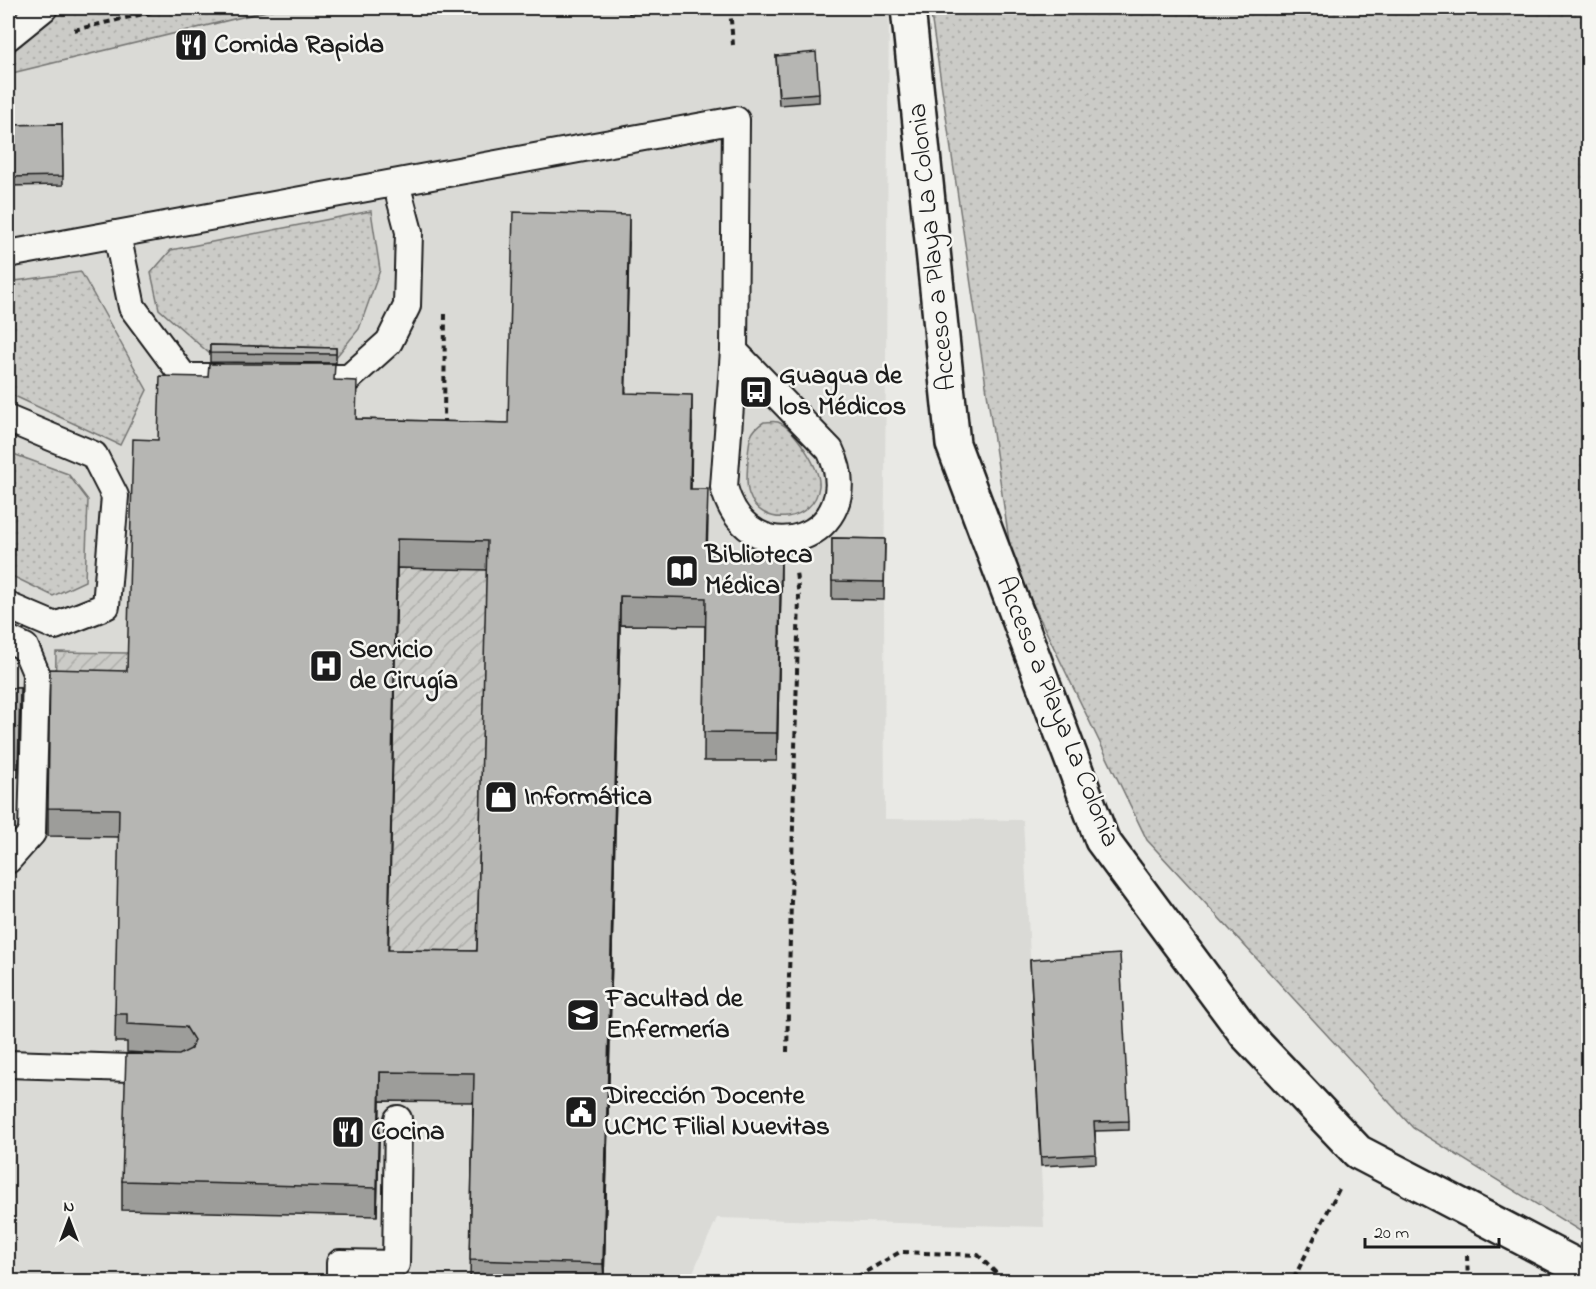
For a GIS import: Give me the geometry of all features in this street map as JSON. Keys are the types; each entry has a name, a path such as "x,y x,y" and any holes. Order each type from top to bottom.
{"street":[{"name":"Acceso a Playa La Colonia","path":"908,8 953,444 1102,840 1246,1034 1358,1152 1588,1272"}],"lane":[{"path":"8,37 39,11 65,20"},
{"path":"8,254 736,120 734,351 724,487 729,506 740,522 755,533 773,539 792,539 810,533 825,521 836,505 840,486 838,467 830,450 734,351"},
{"path":"278,378 350,378 389,342 407,306 409,232 396,183"},
{"path":"117,234 132,307 184,377 243,377"},
{"path":"8,419 94,455 115,496 106,606 55,626 8,606"},
{"path":"8,639 25,647 36,673 32,833 8,860"},
{"path":"8,1064 179,1069"},
{"path":"340,1281 340,1263 396,1264 398,1119"}],"path":[{"path":"65,20 169,8"},
{"path":"730,8 733,45"},
{"path":"787,1052 799,597 792,539"},
{"path":"1283,1281 1295,1276 1358,1152"},
{"path":"848,1281 900,1252 978,1255 1005,1281"}],"shaded area":[{"path":"8,8 279,8 8,74"},
{"path":"280,8 889,8 884,600 885,819 1023,820 1044,1227 717,1218 689,1281 8,1281 8,74"},
{"path":"930,8 1588,8 1588,1236 1413,1128 1147,840 1012,561"},
{"path":"371,211 380,270 359,329 336,357 210,354 159,309 151,273 171,250"},
{"path":"81,272 147,390 120,445 8,393 8,282"},
{"path":"764,422 778,422 791,432 799,440 816,470 819,486 815,498 808,508 798,514 775,517 764,513 755,505 749,494 747,481 750,441 755,429"},
{"path":"8,452 68,474 88,500 85,581 53,596 8,574"},
{"path":"398,520 488,522 477,1004 387,1000"},
{"path":"56,652 128,653 127,700 55,698"}],"building":[{"path":"816,52 819,93 779,96 776,56"},
{"path":"62,124 63,176 8,177 8,125"},
{"path":"513,212 629,215 625,393 692,395 690,489 708,489 706,555 781,556 777,733 704,732 706,598 620,596 603,1264 470,1260 474,1073 380,1072 377,1188 122,1181 126,1054 179,1055 191,1049 194,1040 186,1027 127,1024 127,1014 115,1014 119,809 48,808 50,669 127,671 133,439 158,440 160,376 208,377 209,364 335,364 334,380 357,381 356,419 508,423","holes":["397,539 487,541 477,951 388,950"]},
{"path":"210,345 336,348 336,354 210,353"},
{"path":"832,538 885,539 884,582 832,581"},
{"path":"8,688 20,688 18,768 8,767"},
{"path":"1120,954 1129,1121 1094,1122 1096,1154 1041,1157 1030,960"}],"place":[{"name":"Comida Rapida","path":"191,45"},
{"name":"Guagua de los Médicos","path":"756,392"},
{"name":"Biblioteca Médica","path":"682,571"},
{"name":"Servicio de Cirugía","path":"326,666"},
{"name":"Informática","path":"501,797"},
{"name":"Facultad de Enfermería","path":"583,1015"},
{"name":"Dirección Docente UCMC Filial Nuevitas","path":"581,1112"},
{"name":"Cocina","path":"348,1132"}]}
